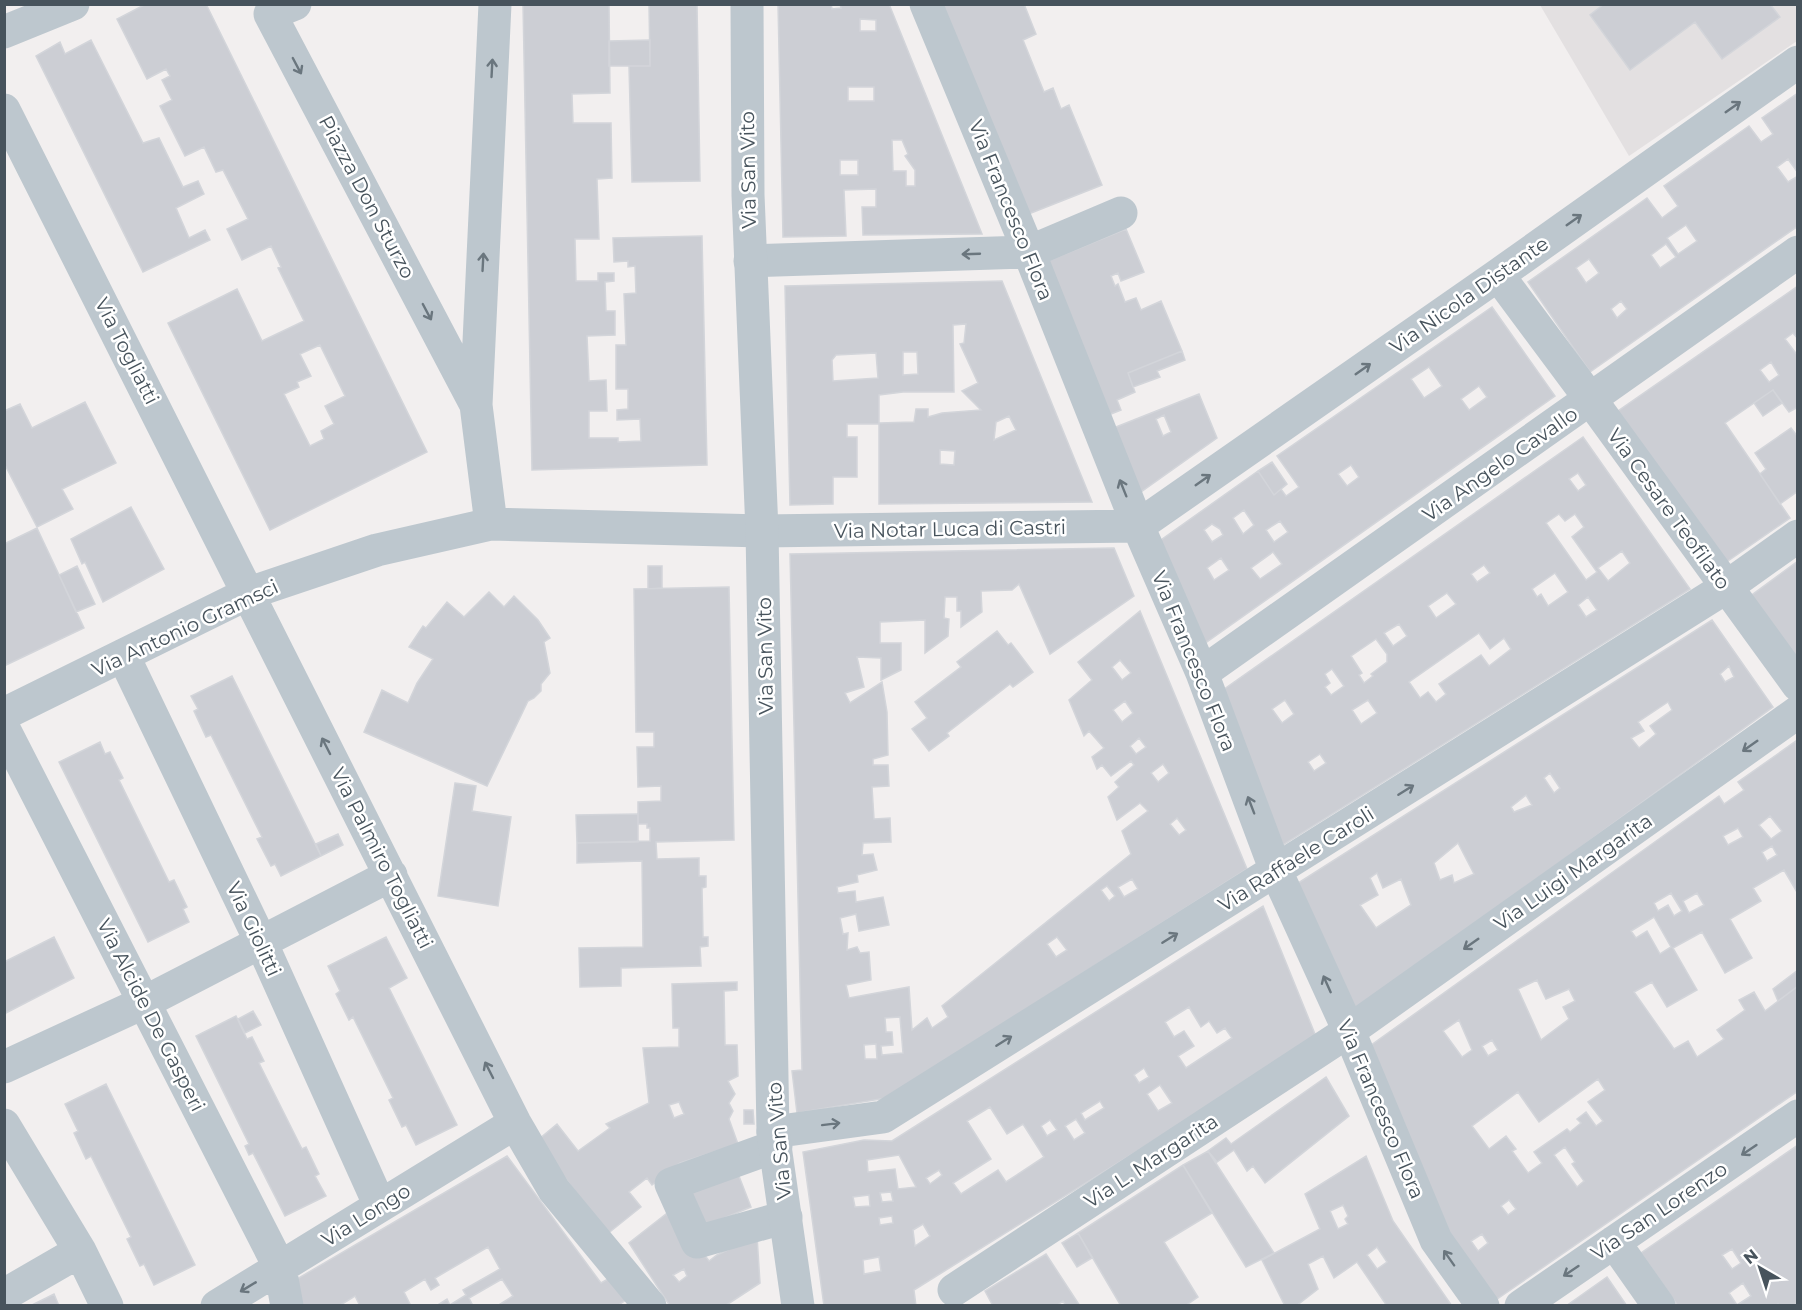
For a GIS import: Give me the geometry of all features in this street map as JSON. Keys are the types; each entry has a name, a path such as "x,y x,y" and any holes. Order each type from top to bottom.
{"street":[{"path":"4,32 74,4"},
{"name":"Piazza Don Sturzo","path":"296,4 270,14 476,405"},
{"name":"Piazza Don Sturzo","path":"490,524 476,405 495,4"},
{"name":"Via San Vito","path":"747,4 748,195 762,531 775,1139 798,1305"},
{"name":"Via Francesco Flora","path":"926,4 1029,252 1138,526 1202,673 1276,871 1349,1032 1436,1240 1483,1305"},
{"name":"Via Nicola Distante","path":"1138,526 1498,275 1797,62"},
{"name":"Via Togliatti","path":"4,110 249,593"},
{"path":"750,261 1029,252 1121,213"},
{"name":"Via Angelo Cavallo","path":"1202,673 1797,252"},
{"name":"Via Cesare Teofilato","path":"1498,275 1591,399 1797,685"},
{"name":"Via Antonio Gramsci","path":"4,714 249,593 377,550 490,524 762,531"},
{"name":"Via Notar Luca di Castri","path":"762,531 1138,526"},
{"name":"Via Raffaele Caroli","path":"786,1217 697,1242 672,1184 775,1139 883,1117 1725,588 1797,536"},
{"name":"Via Palmiro Togliatti","path":"249,593 515,1122 554,1190 650,1305"},
{"name":"Via Giolitti","path":"123,655 261,942 380,1206"},
{"name":"Via Luigi Margarita","path":"1349,1032 1797,712"},
{"name":"Via Alcide De Gasperi","path":"4,729 280,1268 287,1305"},
{"path":"4,1067 144,1002 391,875"},
{"name":"Via L. Margarita","path":"954,1290 1349,1032"},
{"name":"Via San Lorenzo","path":"1521,1305 1797,1116"},
{"name":"Via Longo","path":"217,1305 515,1122"},
{"path":"4,1125 80,1251 107,1305"},
{"path":"1614,1242 1659,1305"},
{"path":"4,1295 80,1251"}],"shaded area":[{"path":"1540,5 1797,5 1797,41 1629,156"}],"building":[{"path":"146,4 206,4 427,452 270,530 168,323 237,289 262,341 304,321 278,268 281,267 271,246 242,260 227,229 248,219 223,170 216,172 204,147 185,156 160,106 172,100 162,80 170,76 166,69 147,79 117,19","holes":["320,345 345,396 325,406 334,424 321,431 324,439 310,446 284,394 299,387 297,382 311,376 300,354"]},
{"path":"523,4 609,4 610,93 572,94 573,123 611,123 612,178 597,179 599,239 575,239 576,281 598,281 598,273 614,273 614,281 605,282 606,311 615,311 615,335 587,336 589,381 606,380 607,411 589,411 589,438 618,438 618,442 641,441 640,419 617,420 617,410 628,409 628,389 616,389 616,345 626,345 624,294 636,293 635,266 628,267 628,261 614,262 613,238 702,236 707,465 532,470"},
{"path":"649,4 697,4 700,181 632,182 629,66 650,66"},
{"path":"778,4 831,4 832,9 841,8 840,4 889,4 982,234 863,235 862,207 876,207 876,189 844,190 846,236 783,237","holes":["860,19 876,20 876,31 860,31","848,87 874,87 874,101 848,101","892,140 902,140 908,154 905,156 915,170 915,186 906,186 906,171 893,171","840,160 858,160 858,175 840,175"]},
{"path":"936,4 1024,4 1036,34 1023,40 1044,92 1053,88 1061,109 1069,105 1102,185 1021,217"},
{"path":"1604,4 1770,4 1780,17 1722,59 1695,22 1630,70 1590,15"},
{"path":"91,40 143,143 159,138 183,187 198,181 204,194 176,208 189,238 205,230 210,240 143,272 36,56 60,42 65,54"},
{"path":"650,40 650,66 609,66 609,41"},
{"path":"1798,93 1798,173 1788,159 1777,167 1788,182 1798,176 1798,226 1590,372 1528,282 1647,198 1662,218 1678,206 1664,186 1749,126 1761,142 1773,134 1762,118","holes":["1686,225 1697,241 1678,254 1667,238","1666,244 1676,257 1660,268 1651,255","1589,259 1599,273 1586,283 1576,268","1621,301 1627,309 1617,318 1611,309"]},
{"path":"1126,229 1144,272 1121,281 1118,273 1111,276 1115,286 1118,284 1125,302 1136,298 1141,310 1161,301 1182,351 1128,373 1135,392 1117,400 1121,410 1106,416 1043,263"},
{"path":"1002,281 1092,502 879,504 879,424 847,424 847,437 857,437 857,477 833,477 833,504 790,505 785,286","holes":["966,324 964,343 960,344 978,383 962,391 981,410 942,413 928,417 928,409 916,409 914,422 879,423 879,395 903,392 954,392 953,325","903,352 917,352 918,374 903,375","876,353 878,378 833,381 832,360 836,355","1009,416 1016,430 994,440 996,422","940,450 955,451 954,465 940,464"]},
{"path":"1798,286 1798,339 1793,333 1785,339 1798,356 1798,407 1789,412 1773,390 1725,423 1790,518 1725,563 1618,411","holes":["1771,362 1779,375 1769,382 1760,370"]},
{"path":"1492,307 1555,396 1201,646 1158,542 1258,471 1274,495 1281,489 1286,496 1299,487 1277,456","holes":["1429,367 1442,386 1424,398 1411,379","1479,386 1487,397 1469,410 1461,399","1351,465 1359,477 1347,486 1338,474","1244,510 1254,525 1243,534 1233,518","1280,521 1288,532 1274,542 1266,530","1212,524 1220,529 1223,535 1212,542 1204,530","1273,552 1282,564 1260,579 1251,568","1221,558 1229,570 1214,580 1207,568"]},
{"path":"1182,351 1185,360 1157,371 1160,377 1133,387 1128,373"},
{"path":"1773,390 1782,403 1763,416 1754,403"},
{"path":"1199,394 1217,438 1138,494 1111,429","holes":["1164,415 1171,432 1163,436 1156,419"]},
{"path":"85,402 116,463 62,489 73,509 37,527 4,463 4,411 20,404 32,428"},
{"path":"1791,428 1798,437 1798,491 1780,504 1760,474 1766,469 1755,453"},
{"path":"1583,437 1690,589 1283,845 1220,692","holes":["1578,473 1586,485 1578,491 1569,479","1559,514 1565,521 1575,514 1584,527 1572,537 1597,572 1586,580 1546,523","1622,551 1630,563 1608,581 1598,568","1484,565 1490,573 1477,582 1471,574","1555,573 1568,592 1548,606 1541,594 1537,597 1532,589","1447,593 1456,604 1436,618 1428,606","1588,597 1597,610 1586,617 1578,605","1399,624 1407,636 1393,646 1384,633","1479,633 1490,649 1504,638 1511,649 1489,666 1481,655 1439,684 1446,694 1436,702 1428,692 1420,698 1409,682","1376,639 1387,654 1387,662 1371,674 1373,676 1364,683 1359,675 1362,673 1351,656","1332,669 1344,686 1331,695 1325,687 1330,683 1325,674","1285,700 1294,714 1282,723 1272,709","1368,700 1377,713 1361,724 1352,710","1320,754 1326,763 1314,771 1308,762"]},
{"path":"1272,462 1287,484 1274,495 1258,471"},
{"path":"131,507 164,569 103,602 85,562 82,564 71,539"},
{"path":"37,528 84,628 4,666 4,544"},
{"path":"1114,548 1134,596 1050,654 1019,584 1012,590 981,591 982,612 961,627 961,611 957,611 957,597 945,597 944,618 949,619 948,636 925,653 925,620 880,622 880,643 901,643 901,670 881,680 881,658 857,657 864,687 845,693 850,703 882,682 887,712 888,755 873,759 873,765 888,765 889,786 872,787 874,819 890,818 891,842 863,843 862,855 873,854 877,870 857,875 858,882 837,887 838,893 855,891 856,902 883,897 889,925 859,931 856,914 840,918 843,934 848,933 847,950 857,947 860,953 869,952 871,980 846,985 849,998 909,987 912,1030 927,1018 932,1028 948,1017 942,1006 1131,854 1122,831 1148,811 1140,803 1117,820 1108,797 1119,787 1115,782 1134,765 1131,761 1111,776 1102,765 1097,769 1092,757 1104,748 1089,731 1084,736 1069,700 1092,680 1078,662 1140,611 1247,869 886,1098 797,1113 792,1071 802,1070 790,554","holes":["1120,660 1131,673 1122,680 1112,667","1125,701 1133,713 1122,722 1113,710","1139,738 1146,747 1136,754 1130,746","1163,764 1169,773 1158,782 1151,773","1177,818 1186,830 1179,835 1170,824","1132,879 1138,889 1124,897 1118,887","1107,886 1115,896 1109,901 1101,890","1057,937 1067,950 1056,957 1047,944","900,1017 903,1053 882,1055 881,1046 893,1045 892,1032 886,1032 885,1018","876,1044 877,1059 865,1059 864,1045"]},
{"path":"1798,561 1798,667 1749,597"},
{"path":"77,566 95,604 76,612 59,575"},
{"path":"648,566 662,566 662,588 648,589"},
{"path":"729,587 734,840 656,842 657,859 699,858 699,876 706,876 706,887 702,888 703,937 708,937 708,946 700,947 701,966 621,968 621,986 580,987 579,948 643,947 642,861 577,863 577,843 650,841 650,828 647,828 647,824 638,824 638,802 661,801 661,786 638,787 637,747 654,747 654,732 636,732 634,589"},
{"path":"489,592 504,607 514,596 538,620 550,638 544,642 550,673 541,684 541,691 528,701 487,786 364,732 382,690 408,703 417,683 433,659 409,647 423,626 426,628 447,602 464,617"},
{"path":"1712,620 1773,707 1353,1013 1298,883","holes":["1729,666 1734,677 1725,682 1720,674","1668,702 1672,710 1650,726 1656,734 1639,748 1631,738 1644,731 1638,722","1550,773 1560,788 1554,793 1544,778","1526,795 1532,805 1514,812 1511,807","1458,843 1474,874 1454,883 1452,875 1440,880 1434,863","1377,873 1383,888 1401,879 1411,905 1376,928 1360,905 1378,895 1370,878"]},
{"path":"997,631 1008,645 1011,643 1033,672 1013,687 1010,684 947,733 949,736 929,751 912,729 927,718 915,702 961,667 957,662"},
{"path":"232,676 321,856 281,876 275,864 271,866 257,839 262,837 211,735 206,737 194,711 198,709 191,696"},
{"path":"1796,741 1798,894 1784,870 1753,888 1761,901 1730,919 1752,958 1725,973 1702,932 1673,948 1697,990 1667,1007 1652,982 1634,992 1674,1049 1688,1041 1697,1057 1724,1039 1717,1030 1745,1010 1739,1000 1754,992 1765,1011 1798,986 1798,1091 1487,1306 1456,1263 1367,1048 1719,796 1724,804 1744,790 1738,782","holes":["1770,816 1782,831 1771,839 1759,825","1738,828 1743,837 1728,845 1723,836","1772,846 1777,855 1767,861 1762,852","1671,893 1682,911 1674,916 1668,905 1658,911 1654,903","1697,893 1704,905 1689,913 1683,901","1654,917 1671,947 1660,954 1647,931 1636,938 1631,931","1537,980 1546,999 1569,989 1575,1001 1563,1007 1569,1019 1541,1040 1518,989","1459,1020 1472,1050 1462,1057 1443,1031","1492,1040 1498,1050 1488,1056 1482,1046","1598,1079 1605,1090 1588,1102 1603,1121 1596,1126 1586,1112 1577,1119 1581,1123 1570,1132 1567,1129 1534,1152 1542,1163 1528,1173 1512,1151 1516,1149 1506,1136 1489,1149 1472,1126 1518,1092 1539,1122","1565,1147 1575,1162 1572,1164 1584,1181 1577,1187 1554,1155","1509,1200 1516,1209 1508,1215 1501,1206","1482,1234 1488,1243 1478,1251 1471,1241"]},
{"path":"100,742 105,754 110,752 123,778 119,780 169,882 174,880 187,907 183,909 189,922 148,942 59,762"},
{"path":"455,783 476,786 472,811 511,817 498,906 438,896"},
{"path":"638,814 638,842 577,843 576,815"},
{"path":"338,834 343,845 321,856 316,844"},
{"path":"1263,906 1317,1039 914,1290 916,1306 824,1306 803,1152 864,1140 892,1141","holes":["1189,1007 1201,1027 1209,1021 1217,1033 1225,1028 1232,1038 1186,1068 1178,1056 1194,1046 1184,1031 1174,1037 1165,1022","1144,1068 1149,1077 1139,1083 1134,1075","1160,1085 1172,1103 1158,1111 1147,1094","1100,1101 1104,1108 1085,1120 1081,1113","990,1107 1007,1134 1023,1124 1044,1157 1006,1182 998,1170 961,1194 953,1183 991,1159 967,1121","1076,1119 1085,1133 1074,1140 1065,1126","1050,1120 1057,1130 1047,1136 1041,1126","899,1155 916,1187 898,1189 895,1169 868,1172 867,1160","939,1170 942,1175 930,1184 926,1178","891,1192 893,1201 882,1202 880,1193","869,1195 870,1206 855,1207 853,1197","892,1216 893,1223 880,1225 879,1218","923,1224 930,1236 915,1246 913,1230","879,1257 881,1271 864,1274 863,1260"]},
{"path":"54,937 74,978 4,1014 4,962"},
{"path":"386,937 407,978 389,988 457,1125 416,1145 406,1125 402,1127 389,1100 393,1098 353,1017 349,1020 336,994 340,991 328,966"},
{"path":"1798,970 1798,986 1778,1001 1773,989"},
{"path":"737,982 737,990 724,991 725,1045 737,1045 738,1076 728,1081 735,1094 729,1103 733,1111 729,1119 738,1144 680,1163 652,1185 647,1178 629,1192 641,1207 606,1235 538,1140 557,1124 578,1151 610,1128 606,1124 649,1103 643,1048 679,1047 679,1028 673,1028 672,984","holes":["679,1102 684,1114 674,1118 669,1105"]},
{"path":"253,1011 261,1025 245,1033 238,1019"},
{"path":"236,1016 247,1039 252,1037 264,1061 259,1063 302,1149 306,1147 319,1174 315,1176 326,1196 285,1216 253,1153 249,1155 245,1146 249,1144 196,1036"},
{"path":"1326,1077 1349,1116 1265,1183 1253,1166 1247,1171 1234,1150 1217,1162 1208,1151 1226,1138 1231,1144"},
{"path":"106,1084 195,1265 154,1285 144,1264 140,1266 127,1239 131,1237 91,1156 86,1159 74,1133 78,1131 65,1104"},
{"path":"744,1110 753,1110 754,1124 744,1124"},
{"path":"1798,1145 1798,1306 1779,1306 1778,1304 1775,1306 1678,1306 1641,1253","holes":["1732,1249 1741,1263 1732,1269 1722,1255","1743,1283 1751,1296 1737,1305 1729,1293"]},
{"path":"1208,1151 1274,1253 1246,1267 1183,1165"},
{"path":"507,1156 601,1283 615,1275 629,1298 617,1306 497,1306 513,1296 502,1279 469,1298 473,1306 436,1306 447,1299 450,1305 466,1295 463,1290 500,1269 488,1247 435,1278 439,1285 431,1290 425,1279 404,1292 411,1306 360,1306 355,1296 339,1306 293,1306 285,1286"},
{"path":"1366,1156 1393,1221 1452,1306 1387,1306 1357,1262 1334,1278 1323,1256 1308,1264 1318,1289 1296,1306 1285,1306 1262,1260 1320,1229 1305,1194","holes":["1343,1205 1348,1216 1345,1219 1348,1224 1338,1229 1330,1211","1377,1247 1387,1262 1377,1269 1367,1255"]},
{"path":"1183,1165 1212,1213 1164,1242 1198,1297 1185,1306 1121,1306 1078,1233"},
{"path":"737,1171 751,1207 702,1227 686,1190"},
{"path":"666,1214 709,1261 757,1236 760,1283 725,1306 670,1306 629,1243","holes":["684,1269 687,1276 679,1282 673,1275"]},
{"path":"1078,1233 1092,1258 1077,1267 1062,1243"},
{"path":"1046,1254 1080,1306 1066,1306 1063,1301 1056,1306 993,1306 985,1291"},
{"path":"1607,1277 1627,1306 1566,1306"},
{"path":"54,1294 59,1306 30,1306"}]}
